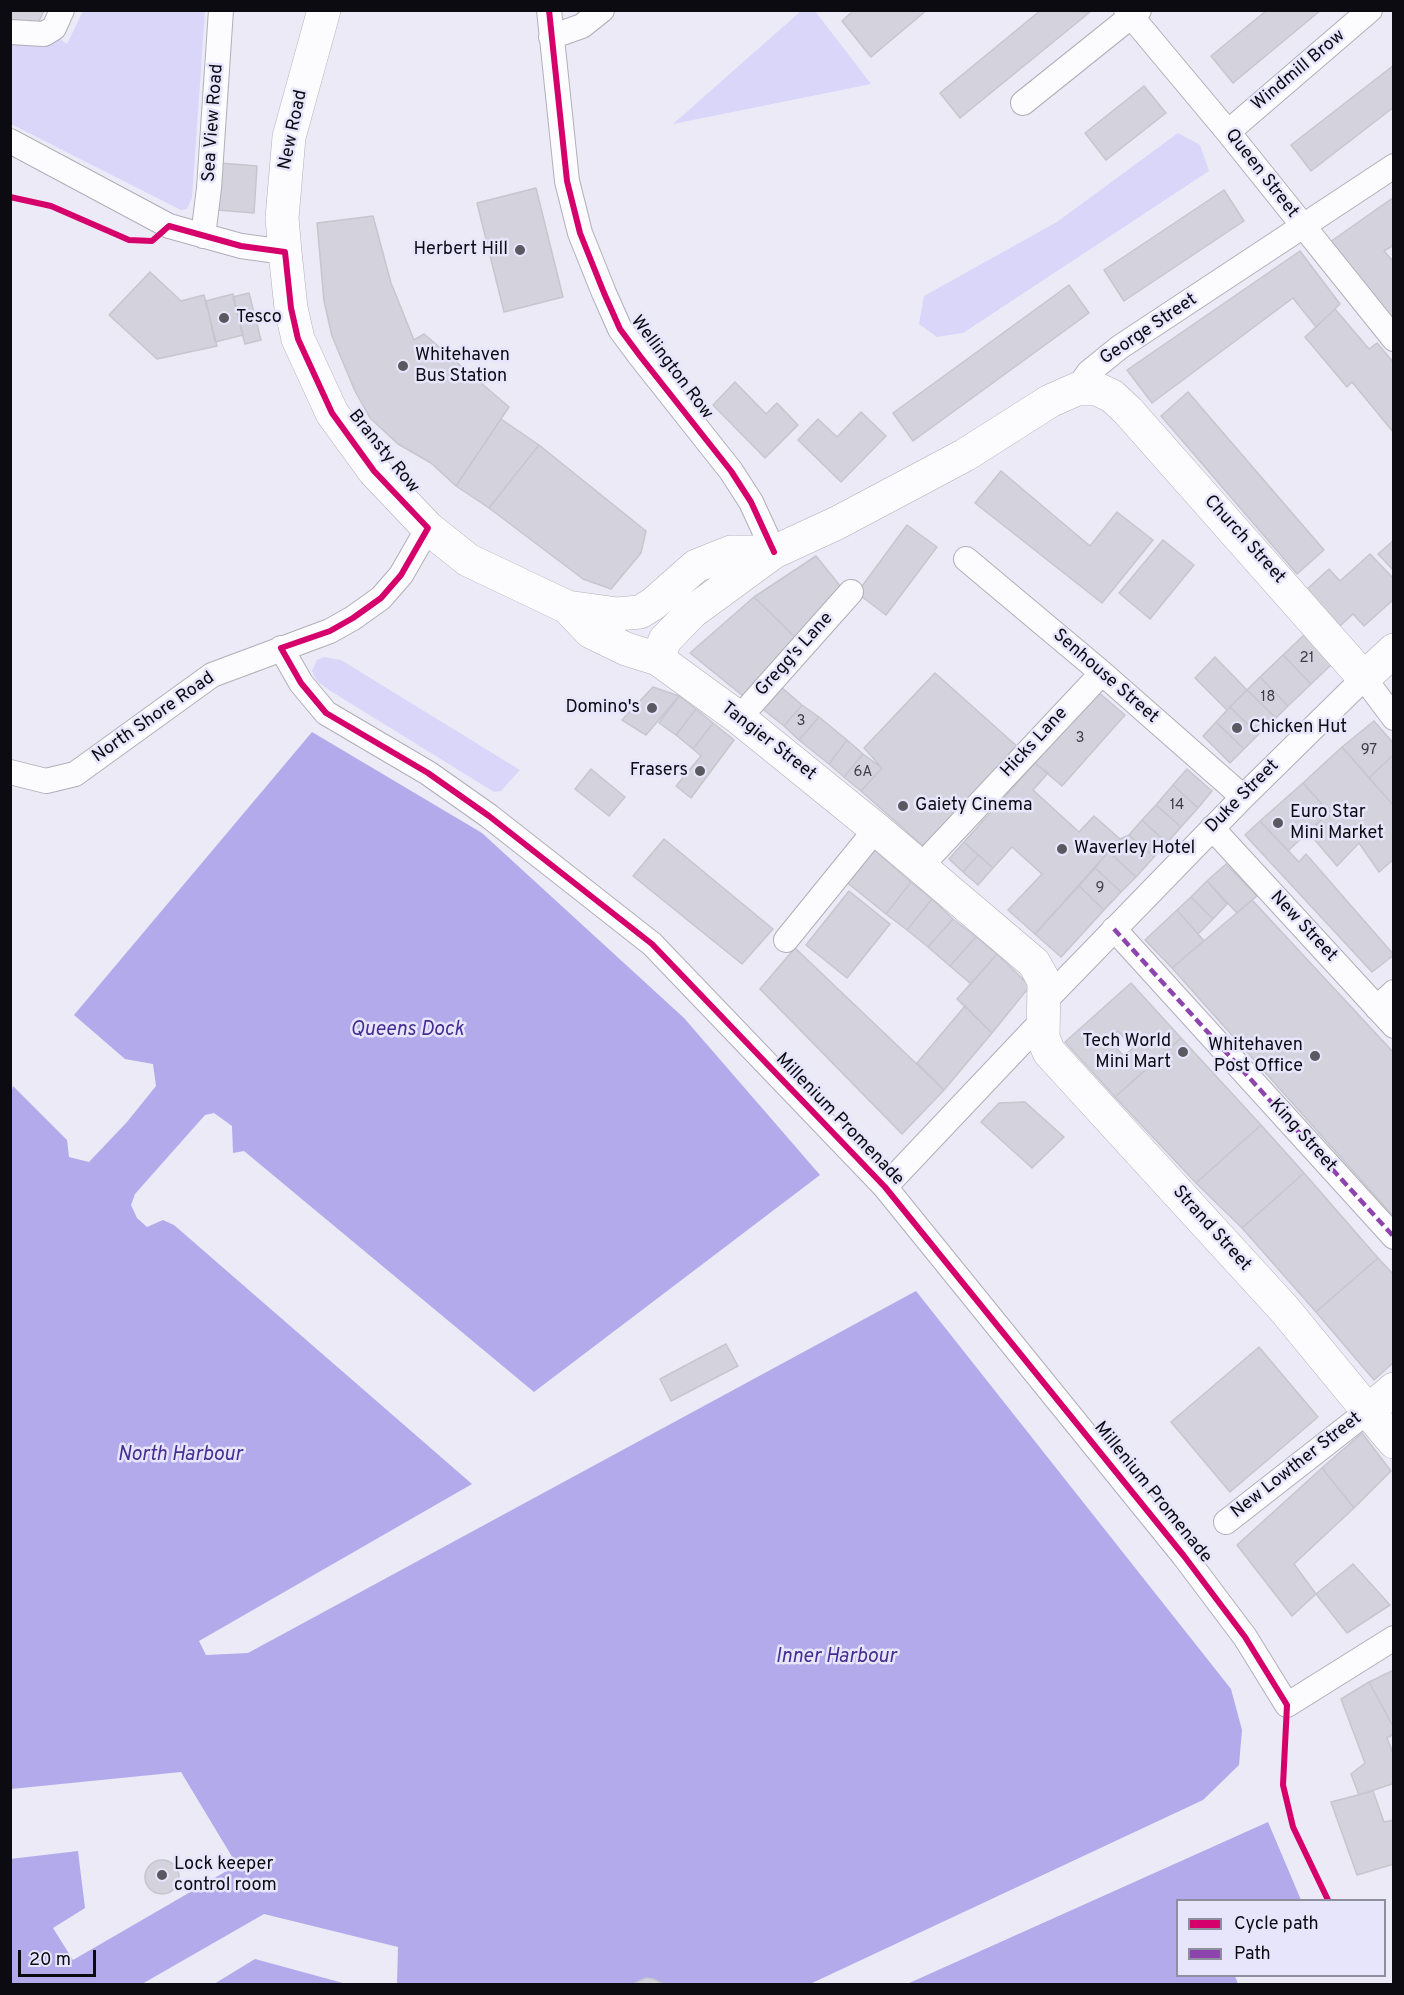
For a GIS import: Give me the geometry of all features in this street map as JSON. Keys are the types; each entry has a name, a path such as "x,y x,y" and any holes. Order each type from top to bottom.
{"main road":[{"name":"New Road","path":"285,252 282,218 289,137 324,10"},
{"name":"Bransty Row","path":"285,252 291,308 298,339 332,413 374,471 428,528 481,567 567,607"},
{"name":"George Street","path":"658,659 665,640 692,612 774,552 837,523 965,455 1050,401 1077,389"},
{"name":"Church Street","path":"1077,389 1097,389 1112,396 1128,411 1364,678"},
{"name":"George Street","path":"640,612 653,604 696,566 731,552 774,552"},
{"path":"567,607 617,614 640,612"},
{"name":"Tangier Street","path":"567,607 591,632 626,649 658,659 739,718 876,829 1034,963 1044,981 1046,1024"},
{"name":"Tangier Street","path":"640,612 644,631 658,659"},
{"name":"Duke Street","path":"1364,678 1394,650"},
{"name":"Strand Street","path":"1046,1024 1394,1442"},
{"path":"1368,1411 1394,1389"}],"street":[{"path":"10,32 44,34 54,28 62,10"},
{"name":"Sea View Road","path":"203,236 209,188 221,10"},
{"name":"Wellington Row","path":"549,10 567,180 580,233 604,293 620,328 731,471 751,502 774,552"},
{"path":"551,37 582,26 602,10"},
{"name":"Windmill Brow","path":"1228,132 1370,10"},
{"path":"1023,103 1132,13"},
{"name":"Queen Street","path":"1132,13 1394,339"},
{"path":"10,141 169,226 241,246 285,252"},
{"name":"George Street","path":"1077,389 1089,372 1120,347 1394,166"},
{"name":"North Shore Road","path":"10,772 46,781 75,774 212,675 330,630 353,618 381,598 401,575 428,528"},
{"name":"Senhouse Street","path":"966,559 1102,673 1243,797"},
{"name":"Gregg's Lane","path":"739,718 850,592"},
{"name":"Millenium Promenade","path":"281,648 301,682 326,713 428,774 489,816 652,944 885,1187 1184,1556 1245,1638 1287,1705 1394,1638"},
{"name":"Hicks Lane","path":"920,867 1102,673"},
{"name":"Church Street","path":"1364,678 1394,718"},
{"name":"Duke Street","path":"885,1187 1046,1024 1114,929 1212,828 1364,678"},
{"name":"New Street","path":"1212,828 1385,1000 1394,1026"},
{"path":"786,940 876,829"},
{"name":"King Street","path":"1114,929 1394,1237"},
{"name":"New Lowther Street","path":"1226,1522 1368,1411"}],"shaded area":[{"path":"83,11 205,11 192,198 187,209 181,210 11,124 11,41 57,37 67,44"},
{"path":"801,11 815,11 871,84 673,124"},
{"path":"1178,133 1200,145 1209,171 963,333 937,337 919,324 924,296 1057,222"},
{"path":"324,657 341,660 520,770 501,791 494,792 317,681 312,671 317,660"}],"water":[{"path":"312,732 482,833 684,1018 820,1175 534,1392 244,1151 233,1153 232,1126 214,1113 205,1115 135,1194 131,1205 137,1218 147,1227 163,1220 174,1225 472,1484 199,1641 206,1655 248,1653 916,1291 1231,1689 1242,1730 1239,1765 1203,1800 810,1984 397,1984 398,1947 264,1914 142,1984 11,1984 10,1859 78,1851 85,1908 53,1928 73,1960 237,1865 181,1772 11,1789 11,1094 13,1086 67,1140 69,1157 89,1162 127,1122 156,1086 153,1064 125,1059 74,1015"},
{"path":"1268,1822 1301,1899 1176,1899 1176,1977 1235,1977 1238,1984 907,1984"},
{"path":"255,1959 343,1983 343,1984 214,1984"}],"building":[{"path":"10,10 44,10 35,31 10,20"},
{"path":"854,10 927,10 871,57 842,21"},
{"path":"1041,10 1090,12 960,118 940,93"},
{"path":"1267,10 1321,10 1233,83 1211,56"},
{"path":"1394,65 1394,107 1311,171 1291,145"},
{"path":"1144,86 1166,113 1106,160 1085,133"},
{"path":"220,163 257,166 254,213 217,210"},
{"name":"Herbert Hill","path":"536,188 563,297 504,312 477,203"},
{"path":"1224,190 1244,221 1124,301 1104,270"},
{"path":"1394,197 1394,245 1384,251 1394,262 1394,321 1330,242"},
{"name":"Whitehaven Bus Station","path":"373,216 391,283 414,340 424,334 509,407 456,486 431,463 398,444 370,418 355,391 332,336 324,301 317,223"},
{"path":"1300,251 1340,304 1316,327 1293,298 1152,403 1127,370"},
{"path":"150,272 181,301 204,295 217,346 157,359 109,315"},
{"path":"1069,285 1089,313 913,441 893,413"},
{"path":"249,293 261,340 245,344 233,297"},
{"name":"Tesco","path":"233,294 243,335 215,342 206,301"},
{"path":"1335,309 1369,349 1377,343 1394,363 1394,433 1352,382 1347,387 1305,337"},
{"path":"735,382 766,414 777,403 798,425 765,458 713,405"},
{"path":"1188,392 1324,550 1297,574 1161,416"},
{"path":"861,412 886,436 841,482 798,440 818,419 837,437"},
{"path":"501,419 539,445 489,508 456,486"},
{"path":"539,445 646,531 641,553 611,589 583,579 489,508"},
{"path":"1001,471 1090,546 1117,512 1153,540 1102,603 975,503"},
{"path":"907,525 937,547 886,615 857,593"},
{"path":"1163,540 1194,565 1150,619 1119,593"},
{"path":"1394,540 1394,571 1378,554"},
{"path":"1370,554 1394,579 1394,599 1364,626 1353,614 1340,626 1306,590 1329,569 1340,581"},
{"path":"816,556 845,592 800,642 754,597"},
{"path":"754,597 800,642 748,700 690,653"},
{"path":"1304,635 1332,664 1311,684 1283,655"},
{"path":"1283,655 1311,684 1288,706 1260,677"},
{"path":"1215,657 1247,690 1227,710 1195,678"},
{"path":"935,673 1019,748 924,847 861,791 882,768 864,748"},
{"path":"1260,677 1288,706 1276,718 1247,690"},
{"path":"773,680 802,705 784,726 755,703"},
{"name":"Domino's","path":"653,687 679,696 646,735 622,720"},
{"path":"1247,690 1276,718 1258,735 1230,707"},
{"path":"1098,692 1125,715 1062,786 1035,763"},
{"path":"679,696 696,709 676,735 659,723"},
{"path":"802,705 819,717 799,740 784,726"},
{"name":"Chicken Hut","path":"1230,707 1258,735 1244,749 1216,722"},
{"path":"696,709 713,723 693,749 676,735"},
{"path":"819,717 847,740 829,764 799,740"},
{"path":"1374,721 1394,744 1394,754 1369,778 1342,747"},
{"path":"1216,722 1244,749 1230,763 1203,736"},
{"name":"Frasers","path":"713,723 734,740 691,798 676,786 701,756 693,749"},
{"path":"847,740 863,754 844,777 829,764"},
{"path":"1342,747 1394,806 1394,859 1379,872 1359,843 1337,866 1309,833 1329,812 1303,783"},
{"path":"863,754 882,768 861,791 844,777"},
{"path":"1394,754 1394,806 1369,778"},
{"name":"Waverley Hotel","path":"1035,763 1048,773 1033,790 1079,832 1094,816 1120,839 1035,934 1008,910 1042,874 1012,847 993,868 964,842"},
{"path":"591,769 625,797 609,816 575,789"},
{"path":"1187,769 1212,791 1198,808 1173,785"},
{"path":"1303,783 1329,812 1288,851 1260,821"},
{"path":"1173,785 1198,808 1181,827 1156,805"},
{"path":"1156,805 1181,827 1167,843 1142,820"},
{"path":"1142,820 1167,843 1154,857 1129,835"},
{"path":"1260,821 1299,862 1306,854 1394,955 1372,972 1245,835"},
{"path":"1129,835 1154,857 1136,877 1108,851 1120,839"},
{"path":"664,839 773,929 742,964 633,876"},
{"path":"964,842 978,855 963,872 949,859"},
{"path":"872,848 911,882 886,914 845,881"},
{"path":"1108,851 1136,877 1121,892 1095,868"},
{"path":"978,855 993,868 978,885 963,872"},
{"path":"1226,864 1257,896 1237,913 1207,881"},
{"path":"1095,868 1121,892 1104,910 1079,886"},
{"path":"1207,881 1227,904 1213,919 1191,897"},
{"path":"911,882 932,899 907,930 886,914"},
{"path":"1079,886 1104,910 1061,957 1035,934"},
{"path":"849,891 890,924 847,978 806,945"},
{"path":"1191,897 1213,919 1198,934 1177,910"},
{"path":"932,899 953,919 928,947 907,930"},
{"path":"1252,900 1394,1053 1394,1217 1172,968"},
{"path":"1177,910 1204,941 1172,968 1145,940"},
{"path":"953,919 976,937 950,966 928,947"},
{"path":"976,937 997,954 971,984 950,966"},
{"path":"795,948 944,1090 902,1134 760,989"},
{"path":"997,954 1030,986 992,1033 957,999"},
{"path":"1131,983 1181,1038 1154,1063 1146,1056 1142,1060 1149,1067 1115,1097 1065,1042","holes":["1118,1031 1133,1048 1124,1056 1109,1040"]},
{"path":"965,1006 992,1033 944,1090 917,1063"},
{"path":"1181,1038 1261,1125 1196,1183 1115,1097"},
{"path":"1025,1102 1064,1137 1032,1168 981,1122 999,1103"},
{"path":"1261,1125 1304,1173 1242,1228 1196,1183"},
{"path":"1304,1173 1378,1258 1316,1312 1242,1228"},
{"path":"1378,1258 1394,1275 1394,1362 1374,1380 1316,1312"},
{"path":"726,1344 738,1366 671,1401 660,1379"},
{"path":"1259,1347 1318,1417 1230,1492 1171,1422"},
{"path":"1362,1433 1391,1471 1354,1508 1322,1468"},
{"path":"1322,1468 1354,1508 1294,1564 1316,1594 1292,1616 1237,1545"},
{"path":"1353,1564 1390,1605 1347,1633 1316,1594"},
{"path":"1394,1670 1394,1728 1369,1682"},
{"path":"1369,1682 1394,1728 1394,1734 1387,1738 1394,1756 1394,1779 1392,1784 1359,1795 1351,1774 1365,1763 1341,1699"},
{"path":"1373,1791 1384,1822 1394,1820 1394,1864 1357,1875 1331,1802"},
{"name":"Lock keeper control room","path":"162,1860 174,1865 179,1877 174,1889 162,1894 150,1889 145,1877 150,1865"},
{"path":"646,1978 653,1979 663,1984 633,1984"}],"marked path":[{"path":"1114,929 1394,1237"}],"cycle path":[{"path":"549,10 567,181 580,233 604,293 620,329 731,471 751,502 774,552"},
{"path":"10,197 51,206 129,240 152,241 169,226 241,246 285,252 291,308 298,339 332,413 374,471 428,528 401,575 381,598 330,631 281,648 301,683 326,713 428,773 489,816 652,944 885,1187 1184,1556 1245,1637 1287,1705 1283,1785 1293,1827 1328,1899"}],"place":[{"name":"Herbert Hill","path":"520,250"},
{"name":"Tesco","path":"224,318"},
{"name":"Whitehaven Bus Station","path":"403,366"},
{"name":"Domino's","path":"652,708"},
{"name":"Chicken Hut","path":"1237,728"},
{"name":"Frasers","path":"700,771"},
{"name":"Gaiety Cinema","path":"903,806"},
{"name":"Euro Star Mini Market","path":"1278,823"},
{"name":"Waverley Hotel","path":"1062,849"},
{"name":"Tech World Mini Mart","path":"1183,1052"},
{"name":"Whitehaven Post Office","path":"1315,1056"},
{"name":"Lock keeper control room","path":"162,1875"}],"water label":[{"name":"Queens Dock","path":"407,1031"},
{"name":"North Harbour","path":"180,1456"},
{"name":"Inner Harbour","path":"836,1658"}]}
